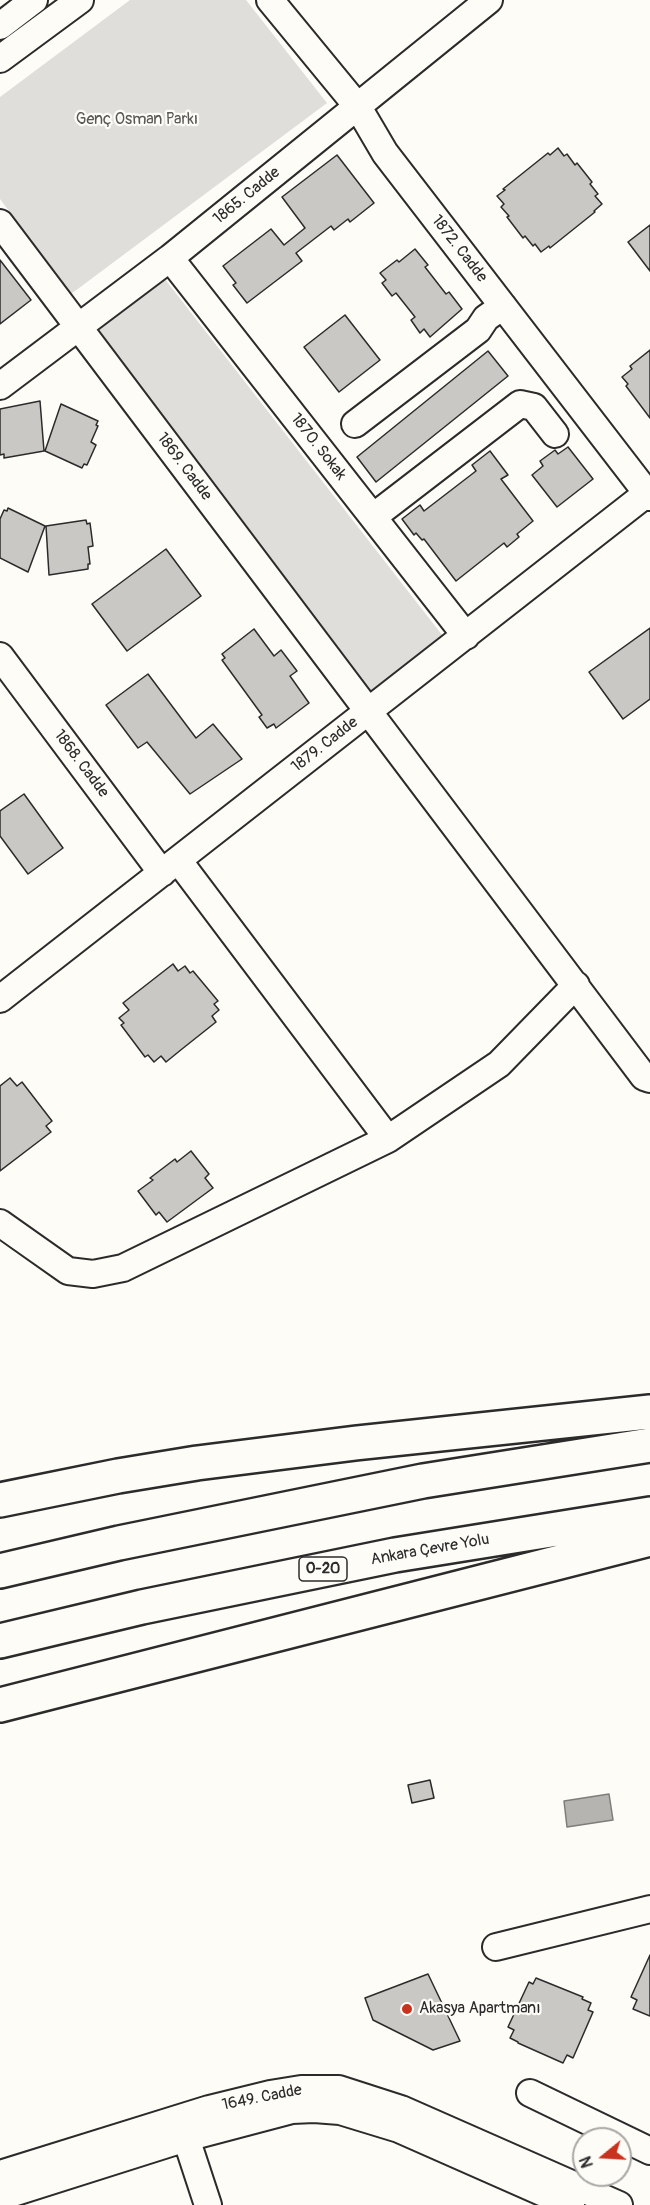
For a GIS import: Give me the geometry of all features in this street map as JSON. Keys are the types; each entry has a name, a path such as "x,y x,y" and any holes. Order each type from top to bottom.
{"highway":[{"path":"0,1500 196,1463 356,1443 650,1412"},
{"path":"0,1571 119,1543 423,1481 650,1445"},
{"name":"Ankara Çevre Yolu","path":"0,1641 142,1607 395,1555 650,1514"},
{"path":"0,1704 650,1539"}],"street":[{"path":"0,26 34,0"},
{"path":"0,59 80,0"},
{"name":"1872. Cadde","path":"270,0 358,107 385,153 649,494"},
{"name":"1865. Cadde","path":"0,386 170,258 489,0"},
{"name":"1869. Cadde","path":"0,223 644,1077 650,1079"},
{"name":"1870. Sokak","path":"170,258 466,636"},
{"path":"355,424 478,330 486,318 503,306"},
{"path":"373,517 520,404 534,407 555,434"},
{"name":"1879. Cadde","path":"0,999 649,494"},
{"name":"1868. Cadde","path":"0,656 388,1139"},
{"path":"0,1223 68,1271 103,1274 123,1268 388,1139 499,1064 576,985"},
{"path":"496,1947 650,1909"},
{"name":"1649. Cadde","path":"0,2174 219,2106 301,2089 339,2089 401,2109 619,2205"},
{"path":"530,2093 650,2151"},
{"name":"1649. Cadde","path":"0,2197 186,2138 292,2110 314,2109 340,2111 399,2129 571,2205"},
{"path":"186,2138 208,2205"}],"green space":[{"name":"Genç Osman Parkı","path":"130,0 246,0 327,103 71,294 0,199 0,97"},
{"path":"164,278 446,640 370,692 96,330"}],"shaded area":[{"path":"609,1794 613,1820 567,1827 564,1801"}],"building":[{"path":"558,148 564,156 567,154 575,165 577,163 592,182 590,184 598,194 595,196 602,204 550,248 549,246 541,252 525,236 523,238 507,217 509,216 501,207 504,204 497,196 548,153 550,155"},
{"path":"337,155 374,203 350,222 348,219 334,230 331,226 296,253 302,261 247,303 233,285 236,283 223,266 271,229 284,245 305,228 282,197"},
{"path":"650,225 650,271 628,242"},
{"path":"415,249 428,265 425,267 446,294 449,292 462,309 430,337 424,329 420,333 411,320 415,317 396,293 392,296 382,283 386,280 380,273"},
{"path":"0,260 31,300 0,324"},
{"path":"345,315 380,360 339,392 304,347"},
{"path":"650,350 650,418 622,377 632,369 630,366"},
{"path":"488,351 508,376 376,482 357,457"},
{"path":"40,401 44,451 4,458 4,454 0,455 0,409"},
{"path":"61,404 98,421 91,442 96,445 87,465 84,464 82,468 45,451"},
{"path":"568,447 593,479 557,507 532,475 543,466 540,461 555,450 558,454"},
{"path":"490,451 508,475 501,479 533,521 517,534 519,537 507,547 504,543 456,581 424,539 422,540 416,533 414,535 402,519 420,505 424,511 476,471 472,465"},
{"path":"8,508 45,526 28,572 0,558 0,519 4,510 7,511"},
{"path":"86,520 87,524 90,523 93,546 88,547 90,564 88,564 88,569 49,575 46,526"},
{"path":"166,549 201,596 127,651 92,604"},
{"path":"650,628 650,699 623,719 589,672"},
{"path":"254,629 274,656 281,650 297,671 290,676 309,703 276,728 274,724 267,728 259,717 262,715 222,660 225,658 222,654"},
{"path":"148,674 196,738 213,724 242,759 190,794 147,742 138,748 106,705"},
{"path":"24,794 63,848 28,874 0,836 0,811"},
{"path":"173,964 178,971 185,966 190,973 193,971 218,1001 214,1004 219,1010 212,1016 216,1022 166,1062 161,1056 154,1062 148,1055 145,1057 121,1025 124,1023 119,1018 129,1010 123,1003"},
{"path":"10,1078 17,1086 22,1082 52,1121 46,1126 51,1132 0,1171 0,1086"},
{"path":"191,1151 209,1174 205,1178 213,1188 167,1222 159,1212 156,1215 138,1191 153,1180 150,1178 175,1159 177,1162"},
{"path":"430,1780 434,1798 412,1803 408,1785"},
{"path":"650,1955 650,2016 633,2009 637,2000 631,1997"},
{"name":"Akasya Apartmanı","path":"428,1974 460,2041 433,2050 373,2020 365,1998"},
{"path":"536,1978 583,1997 582,1999 591,2003 588,2010 593,2012 573,2058 567,2055 563,2063 510,2038 514,2030 508,2027 529,1982 533,1984"}],"place":[{"name":"Akasya Apartmanı","path":"407,2009"}]}
